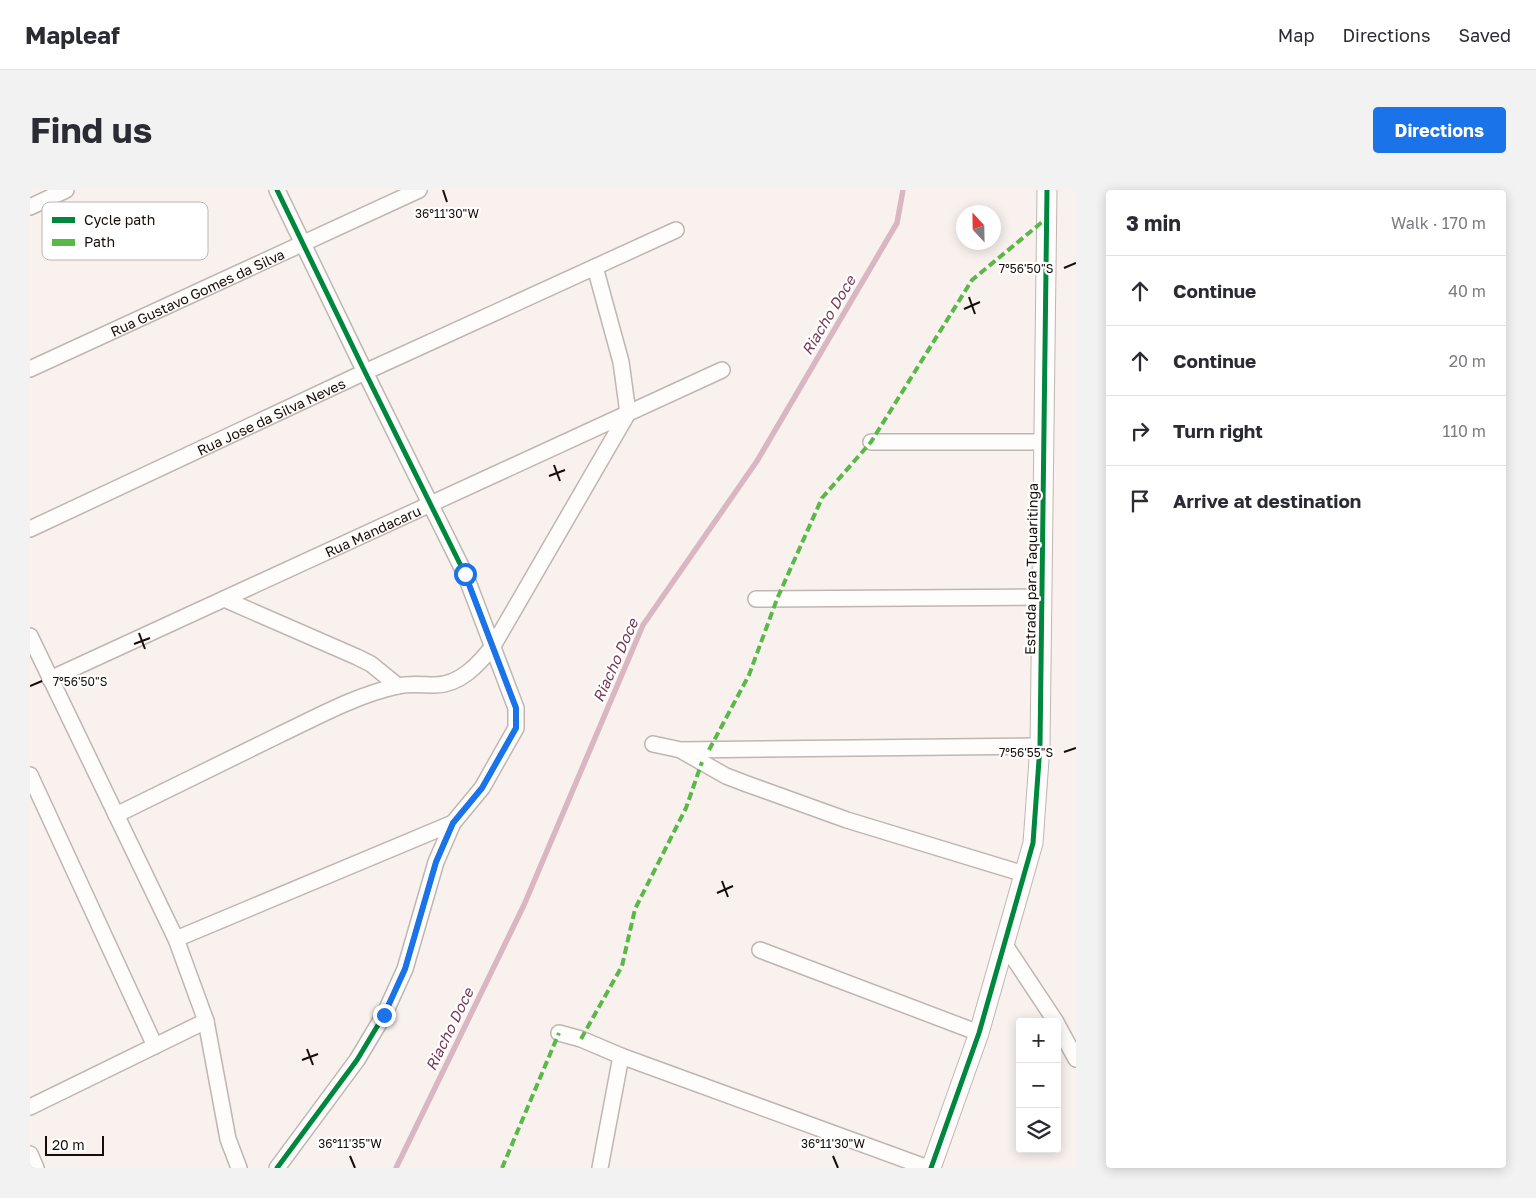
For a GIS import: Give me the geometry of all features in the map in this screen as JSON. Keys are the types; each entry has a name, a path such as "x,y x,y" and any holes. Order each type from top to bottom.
{"street":[{"path":"30,207 66,190"},
{"path":"277,190 465,574 516,708 516,728 482,788 453,823 436,862 405,969 384,1015 357,1060 278,1168"},
{"name":"Rua Gustavo Gomes da Silva","path":"30,369 419,190"},
{"name":"Estrada para Taquaritinga","path":"930,1168 979,1033 1033,843 1040,746 1047,190"},
{"name":"Rua Jose da Silva Neves","path":"30,529 365,372 676,230"},
{"path":"116,815 331,710 371,694 398,686 438,685 452,682 466,675 480,663 493,646 628,413 621,362 595,267"},
{"name":"Rua Mandacaru","path":"50,680 722,370"},
{"path":"870,442 1044,442"},
{"path":"756,599 1042,597"},
{"path":"224,599 371,664 398,686"},
{"path":"30,636 35,660 50,680 176,938 206,1022 228,1139 239,1168"},
{"path":"653,744 680,750 1040,746"},
{"path":"680,750 726,776 747,784 848,820 1024,874"},
{"path":"30,775 154,1046"},
{"path":"176,938 453,823"},
{"path":"1005,945 1054,1018"},
{"path":"760,950 979,1033"},
{"path":"30,1107 206,1022"},
{"path":"1061,1031 1076,1059"},
{"path":"559,1033 581,1039 621,1056 930,1168"},
{"path":"600,1168 621,1056"},
{"path":"30,1154 36,1168"}],"waterway":[{"name":"Riacho Doce","path":"396,1168 524,905 643,625 757,461 897,223 903,190"}],"marked path":[{"path":"709,750 749,675 777,599 822,498 871,442 972,280 1047,218"},
{"path":"581,1039 622,966 635,909 686,808 702,762"},
{"path":"502,1168 559,1033"}],"cycle path":[{"path":"277,190 465,574 516,708 516,728 482,788 453,823 436,862 405,969 384,1015 357,1060 277,1168"},
{"path":"931,1168 979,1033 1033,843 1040,746 1047,190"}],"route":[{"path":"384,1015 405,969 436,862 453,823 482,788 516,728 516,708 465,574"}]}
